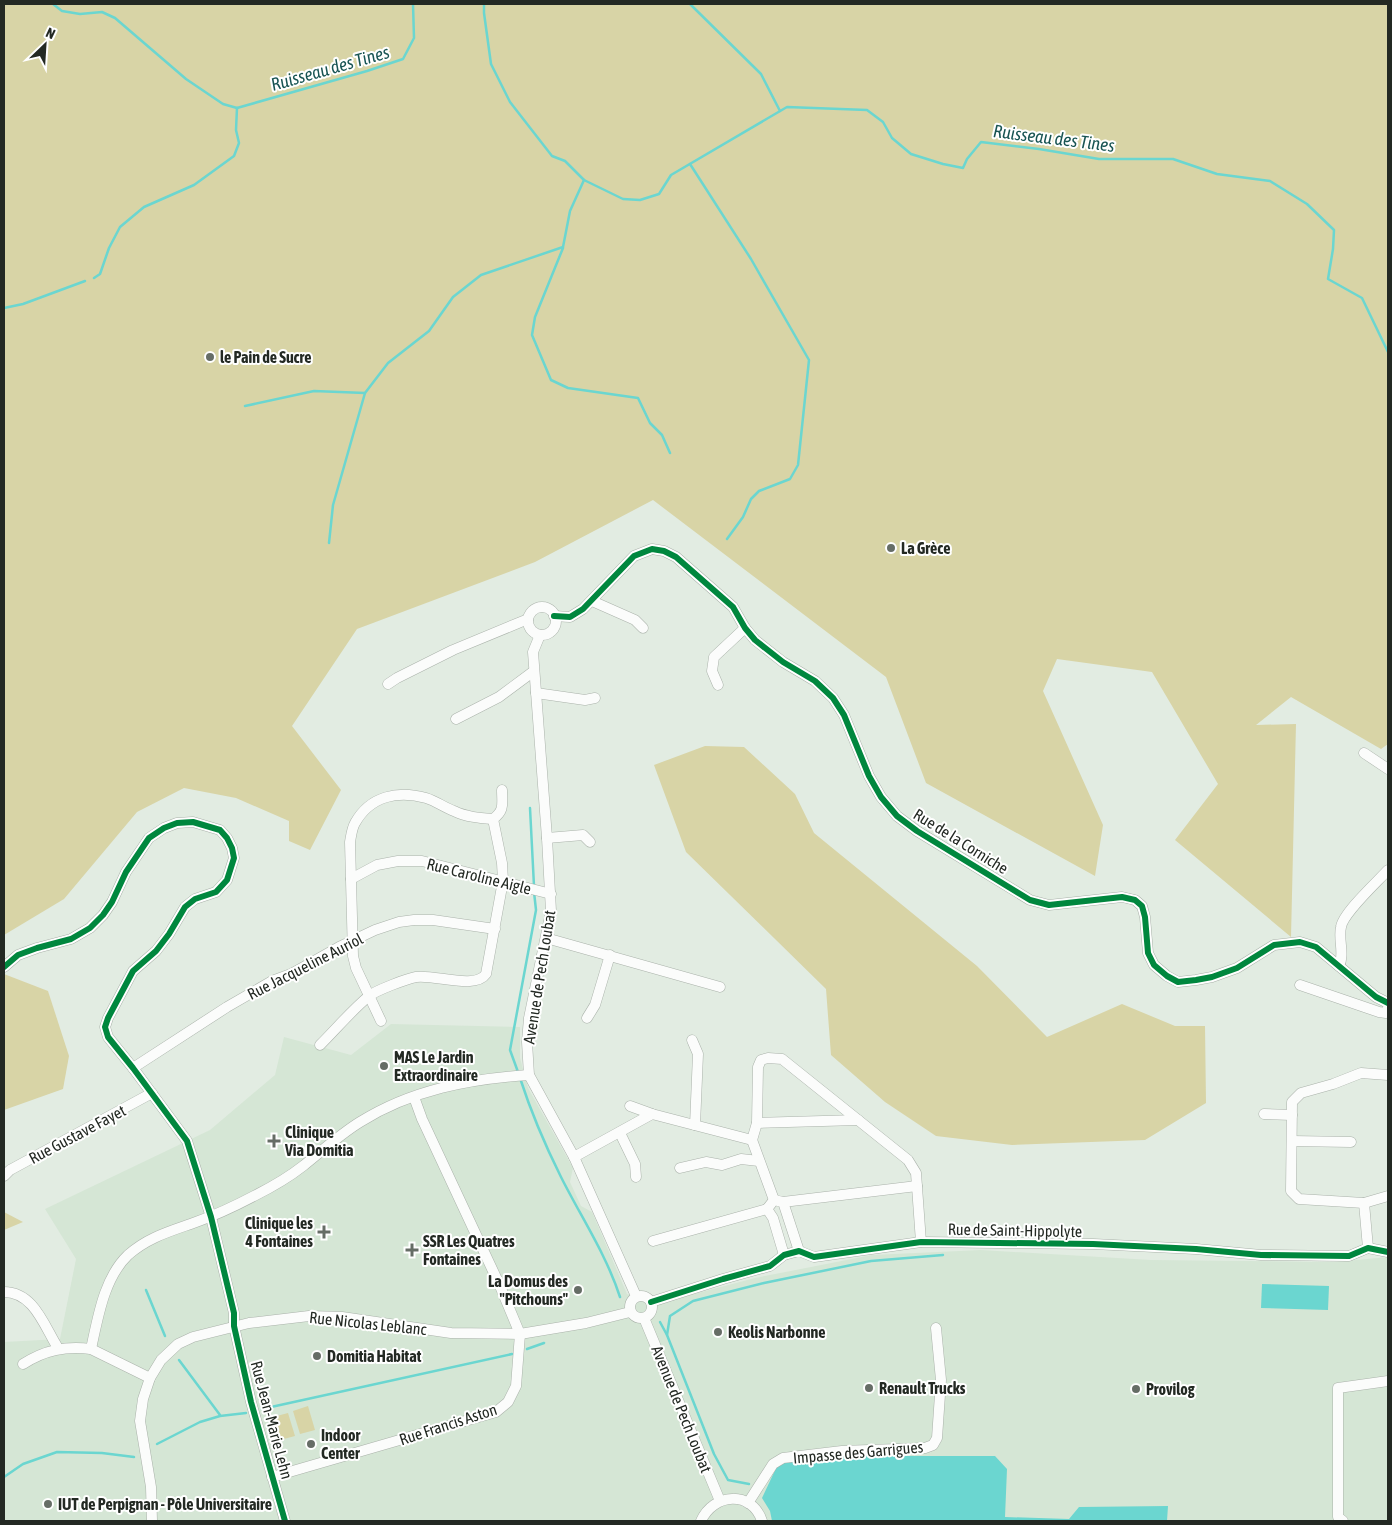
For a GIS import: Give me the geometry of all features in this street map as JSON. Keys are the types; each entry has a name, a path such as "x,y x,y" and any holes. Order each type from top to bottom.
{"street":[{"name":"Rue de la Corniche","path":"554,616 570,617 592,601 634,556 652,550 664,551 676,557 733,607 745,628 766,650 815,680 832,698 844,715 869,776 881,797 897,816 917,831 1030,900 1049,905 1122,897 1135,900 1142,906 1145,917 1148,953 1154,965 1178,982 1196,980 1237,968 1274,945 1300,942 1316,947 1376,997 1388,1003"},
{"path":"592,601 635,620 643,628"},
{"path":"388,684 453,650 528,619 532,612 539,608 546,608 554,616 555,621 552,630 540,635 532,631 528,619"},
{"path":"718,685 712,671 714,657 745,628"},
{"name":"Avenue de Pech Loubat","path":"540,635 534,652 534,672 548,838 546,893 551,911 529,1018 526,1076 574,1157 636,1296"},
{"path":"456,719 499,697 534,672"},
{"path":"536,693 585,700 595,698"},
{"path":"1364,753 1388,769"},
{"path":"381,1021 356,968 352,940 350,842 354,824 368,805 388,796 427,798 456,812 476,818 493,819 500,814 502,809 502,790"},
{"path":"320,1046 370,995 422,976 474,982 486,974 503,881 502,863 493,819"},
{"name":"Rue Jean-Marie Lehn","path":"4,967 18,956 37,948 71,939 90,928 103,915 112,902 126,872 150,838 164,828 176,823 193,822 220,830 227,838 234,858 227,880 216,892 195,899 185,907 156,952 133,971 104,1027 108,1036 187,1141 211,1216 234,1313 234,1326 251,1402 285,1521"},
{"path":"548,838 583,835 590,842"},
{"name":"Rue Caroline Aigle","path":"351,879 377,865 398,861 422,861 546,893"},
{"path":"1339,966 1341,961 1340,934 1343,921 1388,870"},
{"name":"Rue Jacqueline Auriol","path":"133,1068 227,1007 272,981 291,974 352,940 375,930 399,922 414,920 433,920 495,929"},
{"path":"546,938 720,987"},
{"path":"586,1018 596,1005 610,956"},
{"path":"1300,985 1379,1012 1386,1013 1388,1008"},
{"path":"692,1040 698,1054 695,1125"},
{"path":"799,1251 775,1204 752,1140 757,1123 758,1067 761,1060 768,1058 782,1059 908,1160 916,1173 921,1242"},
{"path":"1388,1075 1361,1073 1333,1084 1301,1093 1292,1102 1290,1191 1299,1199 1364,1202 1388,1196"},
{"path":"91,1349 110,1280 127,1256 145,1242 211,1216 256,1195 301,1168 332,1141 360,1122 395,1102 414,1097 432,1089 473,1080 526,1076"},
{"name":"Rue Gustave Fayet","path":"4,1176 10,1170 152,1093"},
{"name":"Rue Francis Aston","path":"272,1477 496,1412 508,1402 516,1386 520,1334 500,1286 422,1119 414,1097"},
{"path":"630,1106 652,1114 752,1140"},
{"path":"574,1157 652,1114"},
{"path":"1264,1114 1292,1115"},
{"path":"757,1123 858,1120"},
{"path":"620,1133 635,1164 636,1177"},
{"path":"1292,1141 1351,1142"},
{"path":"680,1168 706,1162 722,1165 741,1159 759,1161"},
{"path":"653,1241 775,1204 917,1186"},
{"path":"1364,1202 1368,1248 1388,1252"},
{"path":"775,1204 773,1218 784,1255"},
{"name":"Rue de Saint-Hippolyte","path":"651,1302 770,1266 784,1255 799,1251 814,1256 921,1242 1093,1244 1196,1249 1261,1255 1349,1256 1368,1248"},
{"path":"4,1292 20,1295 29,1302 58,1348"},
{"path":"636,1296 643,1296 651,1302 650,1313 644,1318 637,1318 630,1312 630,1304 636,1296"},
{"name":"Rue Nicolas Leblanc","path":"152,1521 152,1487 140,1421 143,1399 150,1378 161,1360 178,1344 193,1337 234,1326 292,1316 342,1317 451,1332 520,1334 586,1323 630,1312"},
{"name":"Avenue de Pech Loubat","path":"644,1318 720,1501"},
{"name":"Impasse des Garrigues","path":"748,1503 773,1464 783,1458 842,1451 925,1448 933,1445 937,1438 941,1380 936,1328"},
{"path":"23,1364 45,1352 58,1348 91,1349 150,1378"},
{"path":"1343,1521 1338,1517 1338,1388 1388,1381"},
{"path":"701,1521 705,1512 712,1505 729,1499 739,1499 748,1503 756,1510 762,1521"}],"shaded area":[{"path":"4,4 1388,4 1388,744 1381,749 1291,697 1256,725 1296,724 1291,937 1175,840 1218,784 1152,672 1057,659 1043,691 1103,825 1095,876 926,783 886,677 653,500 535,562 357,629 292,726 341,790 310,850 289,841 289,821 236,798 184,788 137,812 64,899 4,935"},
{"path":"705,746 744,747 795,794 814,833 977,966 1047,1037 1122,1004 1175,1026 1205,1026 1206,1103 1145,1140 1012,1145 936,1136 885,1102 831,1055 826,989 686,852 654,765"},
{"path":"4,974 48,991 69,1056 63,1089 4,1110"},
{"path":"391,1024 520,1027 520,1058 528,1088 573,1168 570,1182 581,1206 592,1212 627,1294 656,1304 755,1278 872,1255 981,1250 1151,1260 1335,1262 1388,1257 1388,1521 4,1521 4,1342 60,1339 76,1259 45,1209 210,1130 275,1075 284,1037 351,1055"},
{"path":"4,1212 23,1222 4,1230"},
{"path":"308,1406 315,1430 300,1434 293,1411"},
{"path":"288,1413 295,1436 280,1440 273,1417"}],"water":[{"path":"1262,1284 1329,1286 1328,1310 1261,1308"},
{"path":"823,1456 995,1456 1007,1469 1005,1517 1069,1519 1079,1507 1168,1506 1167,1521 772,1521 770,1511 762,1498 778,1464"}],"waterway":[{"path":"53,4 62,11 80,14 102,12 115,18 186,79 223,104 237,108"},
{"name":"Ruisseau des Tines","path":"237,108 403,59 414,38 413,4"},
{"name":"Ruisseau des Tines","path":"484,4 491,64 510,102 552,156 565,161 584,180 623,199 640,200 659,194 671,175 787,107 867,110 883,122 892,138 911,154 963,168 967,159 981,142 1099,159 1173,159 1217,174 1270,181 1307,204 1334,230 1328,279 1362,298 1388,352"},
{"path":"690,4 761,74 780,111"},
{"path":"94,278 100,274 109,248 120,227 144,207 194,185 234,156 239,143 236,130 237,108"},
{"path":"690,164 751,259 809,360 798,465 790,479 759,491 751,499 743,517 727,539"},
{"path":"329,543 333,505 365,393 388,363 429,331 453,297 481,275 563,247 570,211 584,180"},
{"path":"563,248 535,317 532,335 551,380 568,388 638,398 650,423 662,435 670,453"},
{"path":"4,308 23,304 85,281"},
{"path":"245,406 314,391 365,393"},
{"path":"530,808 534,886"},
{"path":"518,1072 510,1050 536,910 534,892"},
{"path":"520,1078 549,1153 600,1251 620,1297"},
{"path":"667,1335 670,1316 693,1301 764,1283 871,1261 943,1255"},
{"path":"146,1290 165,1336"},
{"path":"660,1322 667,1335 714,1454 728,1480 749,1484"},
{"path":"527,1349 544,1343"},
{"path":"262,1409 512,1354"},
{"path":"179,1360 220,1415"},
{"path":"157,1444 200,1422 220,1416 246,1413"},
{"path":"4,1477 23,1464 57,1452 102,1453 134,1457"}],"cycle path":[{"path":"554,616 570,617 583,609 634,556 652,549 664,551 676,557 733,607 745,628 755,640 783,662 815,681 833,698 844,715 869,776 881,797 897,816 917,831 1030,900 1049,905 1122,897 1135,900 1142,906 1145,917 1148,953 1154,965 1178,982 1212,977 1237,968 1274,945 1300,942 1316,947 1376,997 1388,1003"},
{"path":"4,967 18,955 71,939 90,928 103,915 112,902 126,872 149,838 164,828 177,823 193,822 220,830 227,838 234,858 227,880 216,892 195,899 185,907 156,951 133,971 105,1027 108,1037 187,1141 211,1217 234,1313 234,1326 251,1402 285,1521"},
{"path":"651,1302 770,1266 784,1255 799,1251 814,1257 921,1242 1093,1244 1196,1249 1261,1255 1349,1256 1368,1248 1388,1252"}],"place":[{"name":"le Pain de Sucre","path":"210,357"},
{"name":"La Grèce","path":"891,548"},
{"name":"MAS Le Jardin Extraordinaire","path":"384,1066"},
{"name":"Clinique Via Domitia","path":"274,1141"},
{"name":"Clinique les 4 Fontaines","path":"324,1232"},
{"name":"SSR Les Quatres Fontaines","path":"412,1250"},
{"name":"La Domus des \"Pitchouns\"","path":"578,1290"},
{"name":"Keolis Narbonne","path":"718,1332"},
{"name":"Domitia Habitat","path":"317,1356"},
{"name":"Renault Trucks","path":"869,1388"},
{"name":"Provilog","path":"1136,1389"},
{"name":"Indoor Center","path":"311,1444"},
{"name":"IUT de Perpignan - Pôle Universitaire","path":"48,1504"}]}
